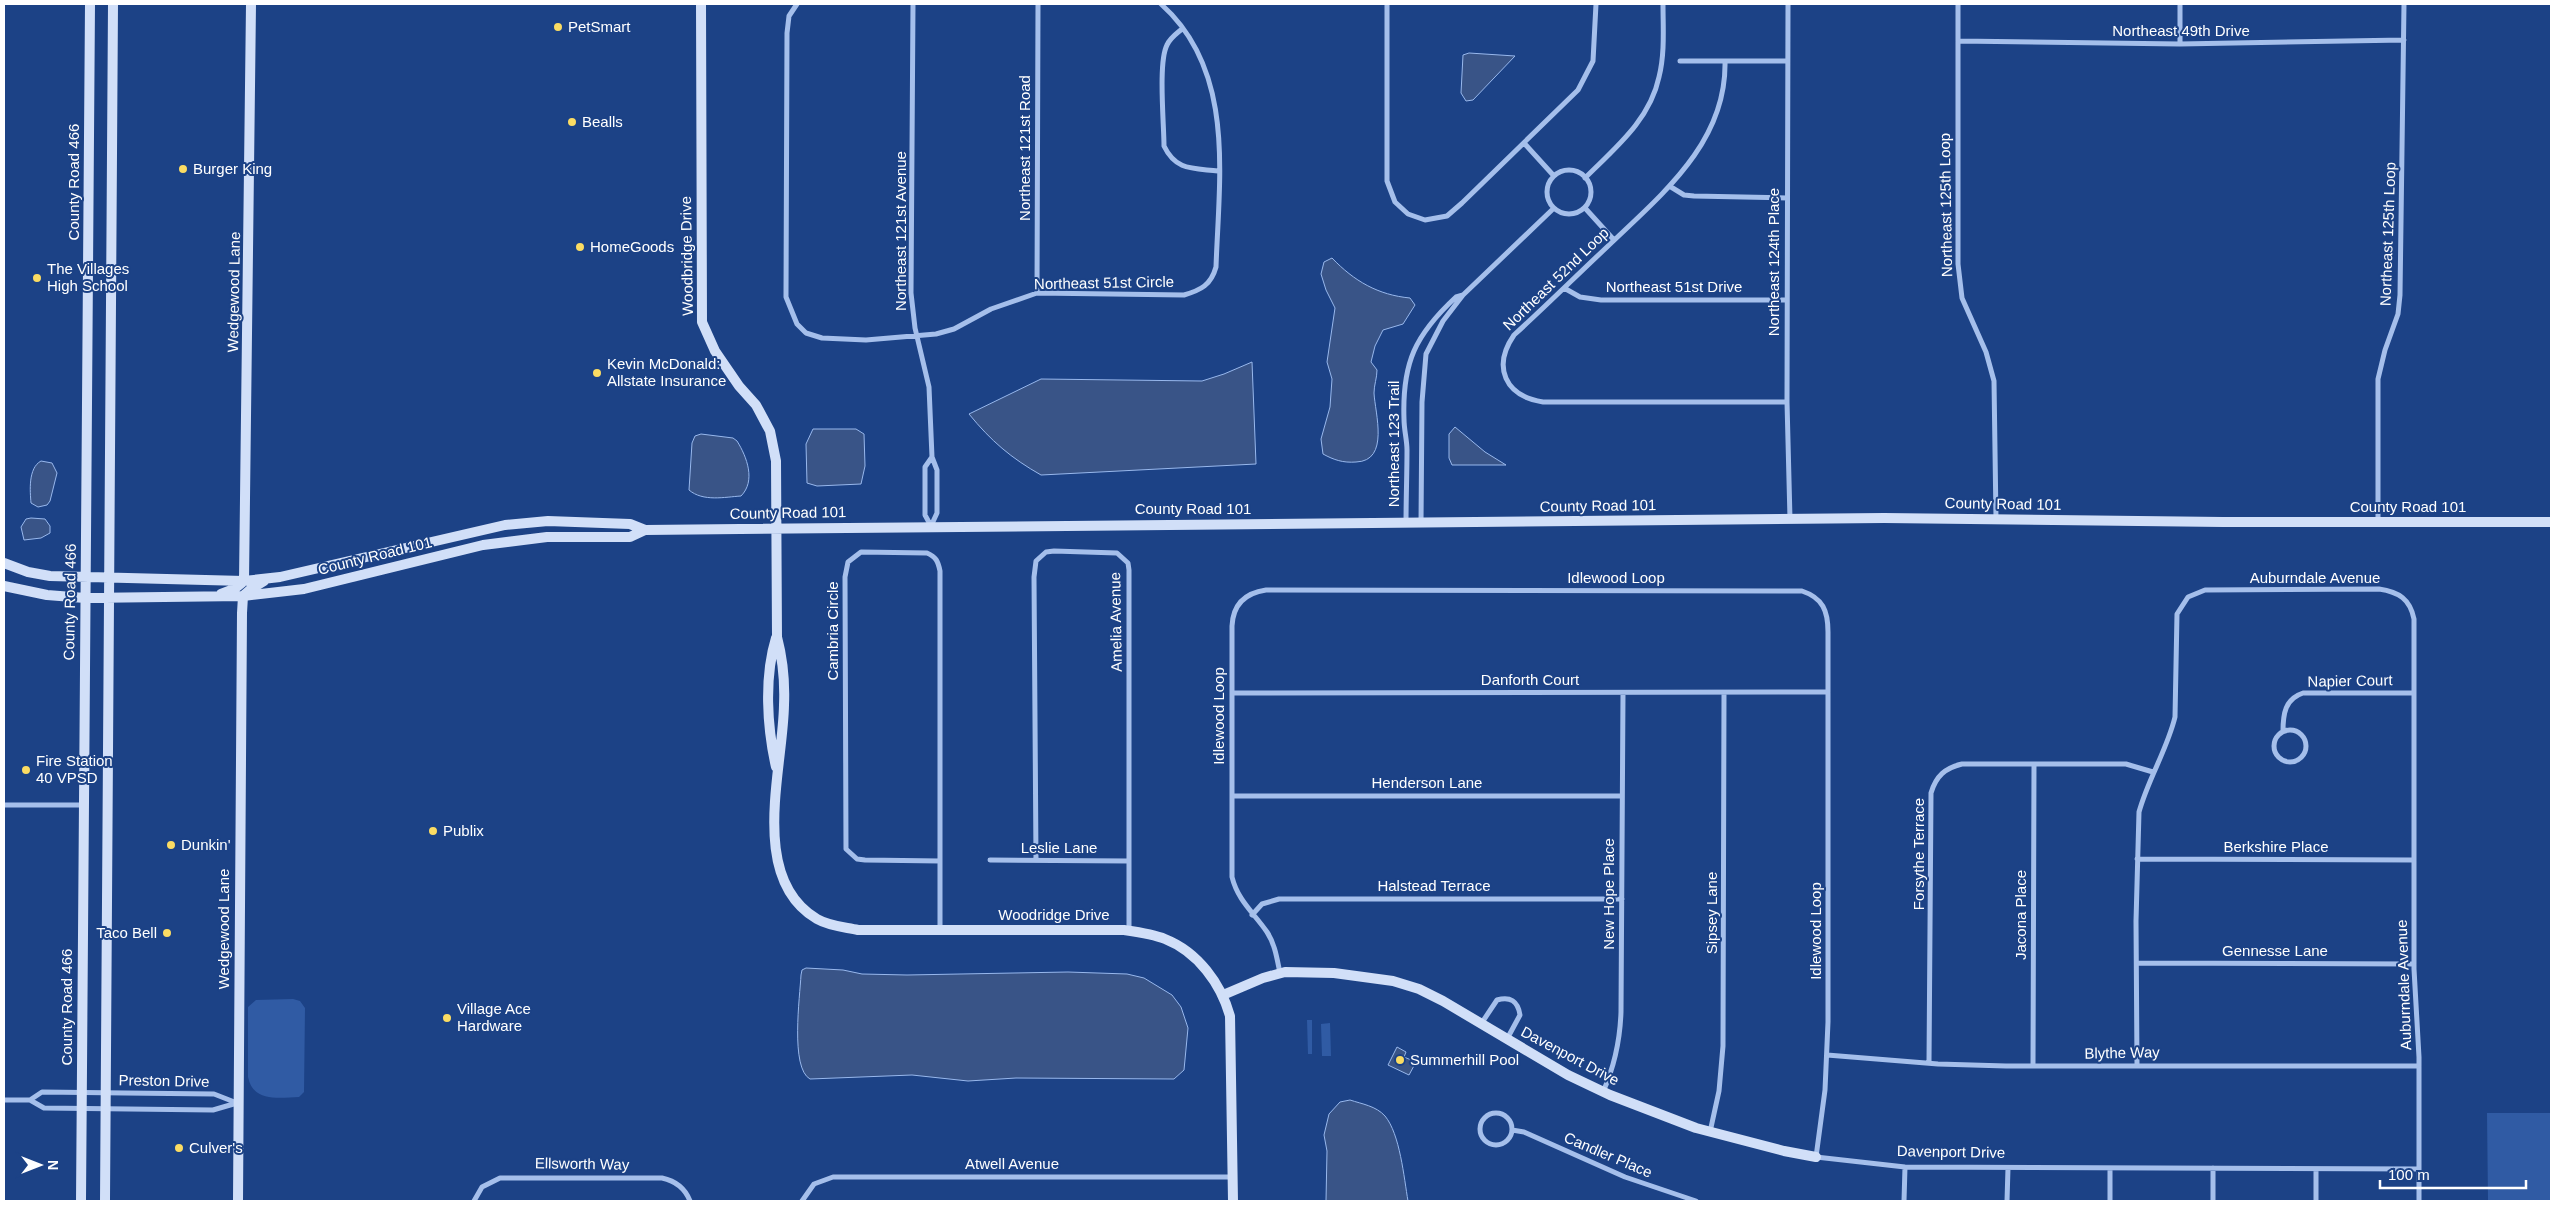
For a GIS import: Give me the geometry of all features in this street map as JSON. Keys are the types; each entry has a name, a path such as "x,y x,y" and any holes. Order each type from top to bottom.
{"street":[{"name":"County Road 466","path":"81,1201 90,4"},
{"path":"106,1201 113,4"},
{"name":"Wedgewood Lane","path":"244,581 251,4"},
{"name":"Woodbridge Drive","path":"701,4 702,322 715,351 739,386 756,405 770,431 776,461 777,637 782,660 784,705 781,748 776,770"},
{"name":"Northeast 51st Circle","path":"797,4 789,16 786,91 786,296 790,312 797,324 806,333 822,338 866,340 916,337 954,329 991,309 1037,293 1184,295 1204,288 1213,277 1216,267 1219,131 1216,104 1204,63 1182,29 1161,4"},
{"name":"Northeast 121st Avenue","path":"913,4 911,293 916,337 929,387 932,457 937,470 937,513 931,526"},
{"name":"Northeast 121st Road","path":"1037,293 1038,4"},
{"path":"1387,4 1387,181 1395,202 1408,214 1425,220 1446,216 1578,90 1594,61 1596,4"},
{"path":"1586,178 1624,140 1650,104 1659,77 1663,44 1663,4"},
{"name":"Northeast 125th Loop","path":"1958,4 1959,279 1962,298 1986,352 1994,381 1996,519"},
{"path":"2180,4 2180,44"},
{"name":"Northeast 125th Loop","path":"2378,522 2378,379 2385,350 2398,314 2400,295 2404,4"},
{"name":"Northeast 124th Place","path":"1788,5 1787,402 1790,519"},
{"path":"1182,29 1173,36 1166,47 1163,65 1164,146 1170,158 1180,166 1218,171"},
{"name":"Northeast 49th Drive","path":"1958,41 2180,44 2404,40"},
{"path":"1680,61 1787,61"},
{"name":"Northeast 52nd Loop","path":"1725,61 1724,85 1711,127 1696,156 1671,187 1514,335 1507,345 1503,357 1503,370 1507,381 1521,397 1543,402 1787,402"},
{"path":"1524,142 1554,176"},
{"path":"1566,170 1580,173 1586,178 1589,183 1591,196 1585,208 1573,214 1559,212 1554,208 1547,196 1547,189 1554,176 1566,170"},
{"path":"1671,187 1684,195 1694,196 1787,198"},
{"name":"Northeast 123 Trail","path":"1421,524 1422,402 1426,354 1443,321 1463,295 1554,208"},
{"path":"1585,208 1614,240"},
{"name":"Northeast 51st Drive","path":"1564,288 1580,297 1601,300 1787,300"},
{"name":"Northeast 123 Trail","path":"1406,524 1407,448 1404,411 1406,378 1414,349 1424,330 1450,303 1463,295"},
{"name":"Northeast 121st Avenue","path":"931,526 925,515 925,468 932,457"},
{"name":"County Road 101","path":"4,563 28,572 85,578 244,581 280,577 505,525 548,521 630,524 645,530 1790,519 2551,522"},
{"path":"524,523 524,540"},
{"name":"County Road 101","path":"4,586 47,595 85,598 243,596 304,589 483,545 524,540 630,537 645,530"},
{"path":"400,549 403,564"},
{"name":"Amelia Avenue","path":"1036,860 1034,577 1036,561 1046,552 1054,551 1111,552 1123,556 1128,563 1129,930"},
{"name":"Cambria Circle","path":"940,861 864,860 857,859 846,849 846,568 854,556 861,552 927,553 934,556 940,571 940,861 940,930"},
{"path":"243,596 256,585 280,577"},
{"path":"210,597 234,589 244,581"},
{"name":"Auburndale Avenue","path":"2137,1065 2137,859 2139,812 2175,717 2177,614 2182,603 2197,592 2379,589 2398,594 2407,600 2414,619 2414,964 2419,1066 2419,1201"},
{"name":"Idlewood Loop","path":"1280,973 1273,945 1267,932 1239,896 1232,877 1232,617 1240,601 1247,596 1266,590 1802,591 1818,598 1828,615 1827,1055 1823,1113 1816,1157"},
{"name":"Wedgewood Lane","path":"238,1201 237,1103 243,596"},
{"name":"Woodbridge Drive","path":"776,770 772,747 769,696 770,659 777,637"},
{"name":"Danforth Court","path":"1232,693 1828,692"},
{"name":"New Hope Place","path":"1603,1092 1615,1062 1620,1041 1623,693"},
{"name":"Sipsey Lane","path":"1710,1132 1719,1091 1724,1046 1724,693"},
{"name":"Napier Court","path":"2284,731 2299,732 2305,741 2304,752 2297,760 2287,761 2276,752 2275,743 2284,731 2284,712 2294,696 2303,693 2414,693"},
{"name":"Forsythe Terrace","path":"1930,1063 1931,801 1934,784 1945,770 1962,764 2126,764 2153,772"},
{"name":"Jacona Place","path":"2033,1066 2034,764"},
{"name":"Woodridge Drive","path":"776,770 778,864 783,882 805,910 819,920 858,930 1129,930 1166,939 1183,949 1211,975 1223,995 1230,1016 1232,1201"},
{"name":"Henderson Lane","path":"1232,796 1622,796"},
{"path":"4,805 84,805"},
{"name":"Berkshire Place","path":"2137,859 2414,860"},
{"name":"Leslie Lane","path":"990,860 1129,861"},
{"name":"Halstead Terrace","path":"1252,915 1262,904 1279,899 1622,899"},
{"name":"Gennesse Lane","path":"2137,963 2414,964"},
{"name":"Davenport Drive","path":"1223,995 1280,973 1334,973 1394,981 1419,989 1507,1040 1603,1092 1710,1132 1784,1151 1816,1157 1905,1167 2419,1169"},
{"name":"Davenport Drive","path":"1481,1024 1497,1000 1510,999 1519,1008 1520,1015 1507,1040"},
{"name":"Blythe Way","path":"1827,1055 1930,1063 2033,1066 2419,1066"},
{"path":"30,1100 42,1092 82,1092"},
{"name":"Preston Drive","path":"82,1092 214,1094 237,1103"},
{"path":"4,1100 30,1100 44,1108 82,1108"},
{"name":"Preston Drive","path":"82,1108 213,1110 237,1103"},
{"path":"1497,1113 1510,1120 1512,1130 1508,1140 1498,1145 1484,1139 1481,1128 1484,1119 1497,1113"},
{"name":"Candler Place","path":"1512,1130 1524,1132 1625,1177 1696,1201"},
{"path":"1904,1201 1905,1167"},
{"path":"2008,1168 2008,1201"},
{"path":"2110,1168 2110,1201"},
{"path":"2213,1168 2213,1201"},
{"path":"2316,1168 2316,1201"},
{"name":"Ellsworth Way","path":"474,1201 482,1187 491,1180 528,1176 662,1178 672,1180 681,1186 690,1201"},
{"name":"Atwell Avenue","path":"802,1201 814,1184 833,1177 1232,1177"}],"shaded area":[{"path":"1469,53 1515,56 1473,100 1466,101 1461,93 1463,55"},
{"path":"1332,258 1349,274 1367,286 1387,294 1410,298 1415,305 1403,324 1383,330 1375,346 1371,362 1377,370 1374,393 1378,423 1377,445 1373,454 1367,460 1356,462 1339,461 1323,454 1321,439 1330,407 1332,379 1327,362 1335,308 1321,274 1324,262"},
{"path":"1252,362 1256,464 1041,475 1002,448 985,433 969,414 1041,379 1202,381"},
{"path":"1455,427 1485,452 1506,465 1452,465 1449,458 1449,434"},
{"path":"813,429 856,429 864,434 865,466 861,484 817,486 807,483 806,444"},
{"path":"701,434 733,438 737,441 747,461 749,476 746,490 741,496 707,497 695,494 689,490 692,443 695,436"},
{"path":"41,461 52,463 57,473 50,501 47,505 38,507 31,503 30,486 34,469"},
{"path":"26,519 45,519 50,526 50,533 41,538 24,540 21,527"},
{"path":"806,968 843,970 862,974 1068,972 1127,974 1144,978 1172,995 1181,1007 1188,1028 1184,1070 1174,1079 1016,1078 968,1081 912,1075 810,1079 804,1072 798,1047 801,975 802,970"},
{"path":"293,999 300,1001 305,1008 304,1092 299,1097 275,1098 261,1095 255,1091 248,1077 248,1007 256,1000"},
{"path":"1307,1020 1312,1020 1312,1054 1308,1054"},
{"path":"1330,1023 1331,1056 1322,1056 1321,1024"},
{"name":"Summerhill Pool","path":"1397,1047 1406,1052 1404,1057 1416,1062 1409,1075 1388,1065"},
{"path":"1350,1100 1377,1110 1385,1116 1390,1124 1401,1157 1408,1201 1326,1201 1327,1151 1324,1135 1329,1114 1340,1102"},
{"path":"2487,1113 2551,1113 2551,1201 2488,1201"}],"place":[{"name":"PetSmart","path":"558,27"},
{"name":"Bealls","path":"572,122"},
{"name":"Burger King","path":"183,169"},
{"name":"HomeGoods","path":"580,247"},
{"name":"The Villages High School","path":"37,278"},
{"name":"Kevin McDonald: Allstate Insurance","path":"597,373"},
{"name":"Fire Station 40 VPSD","path":"26,770"},
{"name":"Publix","path":"433,831"},
{"name":"Dunkin'","path":"171,845"},
{"name":"Taco Bell","path":"167,933"},
{"name":"Village Ace Hardware","path":"447,1018"},
{"name":"Summerhill Pool","path":"1400,1060"},
{"name":"Culver's","path":"179,1148"}]}
